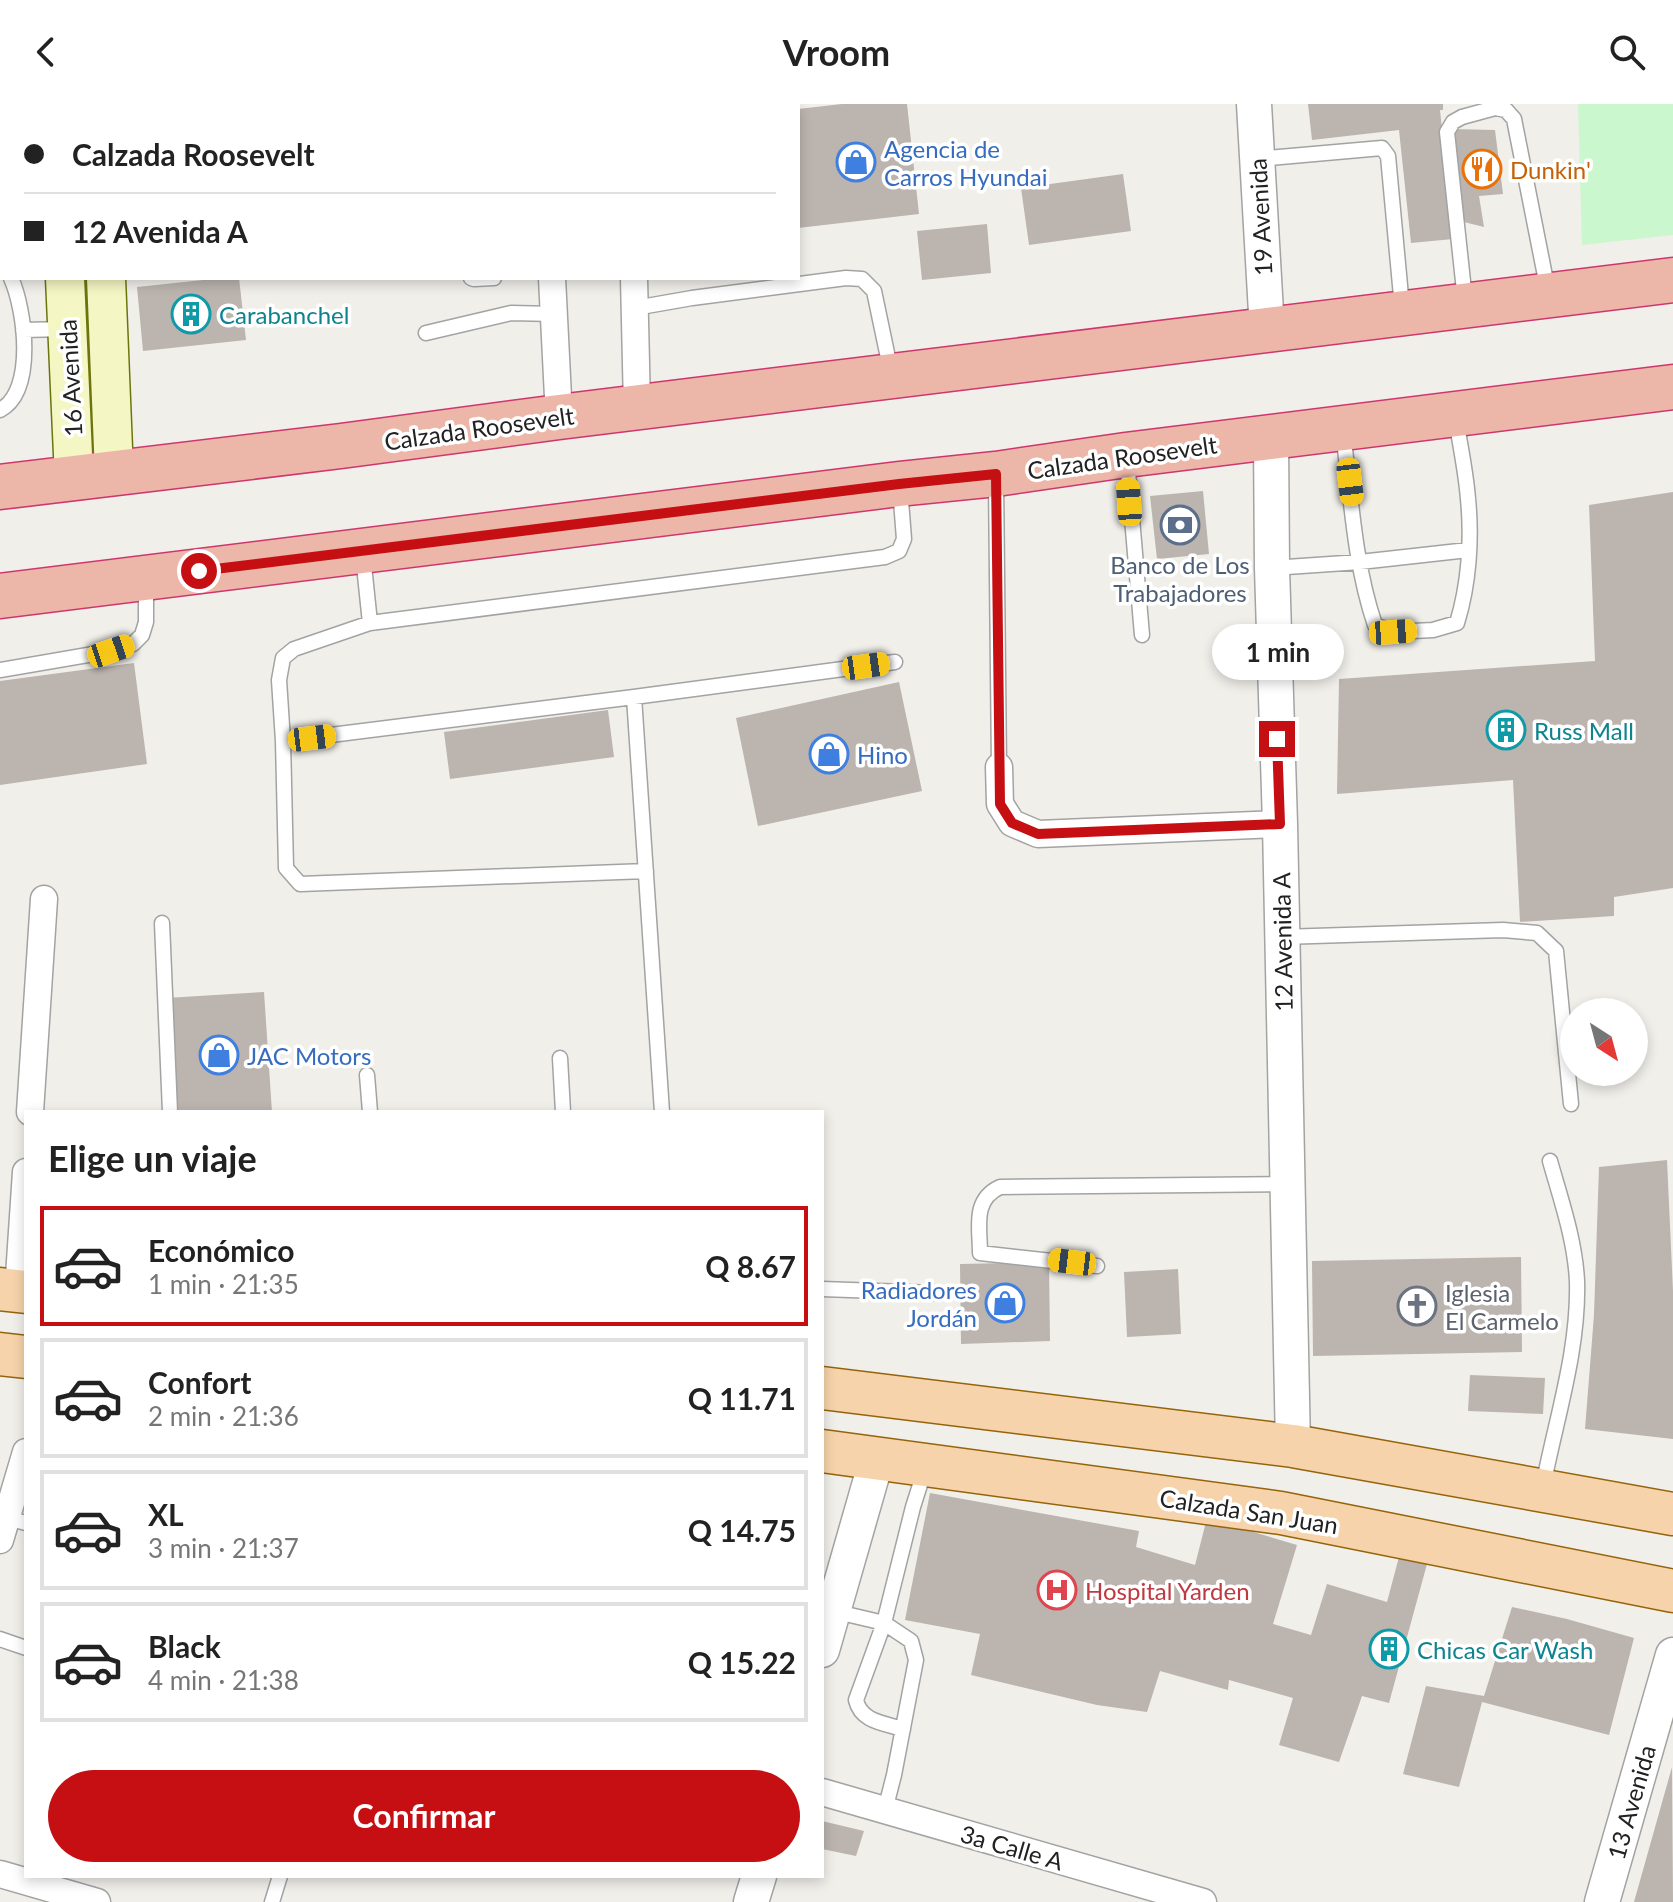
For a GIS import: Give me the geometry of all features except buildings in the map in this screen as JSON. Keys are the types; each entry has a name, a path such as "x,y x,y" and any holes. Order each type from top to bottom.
{"highway":[{"name":"Calzada Roosevelt","path":"0,487 1673,280"},
{"name":"Calzada Roosevelt","path":"0,596 996,474 1673,387"}],"main road":[{"name":"16 Avenida","path":"65,280 67,329 94,475"},
{"name":"16 Avenida","path":"94,475 106,280"},
{"path":"0,1354 24,1357"},
{"path":"824,1388 1293,1446 1542,1489 1669,1520"},
{"name":"Calzada San Juan","path":"824,1451 1281,1513 1673,1591"}],"street":[{"name":"19 Avenida","path":"1254,104 1267,330"},
{"path":"552,280 559,417"},
{"path":"634,280 637,407"},
{"name":"12 Avenida A","path":"1271,438 1293,1446"},
{"path":"999,767 1000,804 1012,823 1038,834 1280,824"},
{"path":"30,1110 44,899"},
{"path":"15,1291 24,1194"},
{"path":"824,1643 877,1458"},
{"path":"11,1527 24,1462"},
{"name":"13 Avenida","path":"1602,1902 1673,1655"},
{"name":"3a Calle A","path":"824,1793 1203,1902"},
{"path":"0,1874 97,1902"},
{"path":"751,1902 758,1878"}],"lane":[{"path":"1466,306 1447,132 1453,122 1462,117 1495,108 1506,110 1514,119 1549,295"},
{"path":"1257,159 1382,148 1386,152 1403,313"},
{"path":"635,308 846,278 862,279 874,291 892,376"},
{"path":"0,410 8,406 19,390 24,350 18,293 12,280"},
{"path":"426,333 511,313 554,314"},
{"path":"23,330 67,329"},
{"path":"1343,429 1360,562 1375,625 1393,632 1433,630 1457,623 1466,587 1468,497 1455,414"},
{"path":"1126,455 1142,635"},
{"path":"996,474 999,767"},
{"path":"646,871 300,884 286,868 279,680 283,658 294,649 370,623 885,557 899,551 904,539 899,484"},
{"path":"1272,568 1468,550"},
{"path":"363,551 370,623"},
{"path":"0,670 111,651 133,644 142,635 146,622 146,578"},
{"path":"283,741 895,662"},
{"path":"634,697 662,1110"},
{"path":"162,923 170,1110"},
{"path":"1282,938 1503,930 1537,933 1556,951 1571,1104"},
{"path":"560,1058 563,1110"},
{"path":"367,1075 370,1110"},
{"path":"1542,1489 1570,1358 1576,1306 1575,1258 1550,1161"},
{"path":"1097,1266 980,1253 980,1206 984,1198 1000,1187 1287,1184"},
{"path":"824,1289 934,1293"},
{"path":"903,1729 864,1717 856,1700 884,1623 926,1465"},
{"path":"833,1611 884,1623 911,1641 916,1660 885,1810"},
{"path":"0,1639 24,1647"},
{"path":"272,1902 279,1878"}],"green space":[{"path":"1578,104 1673,104 1673,235 1582,245"}],"place":[{"name":"Agencia de Carros Hyundai","path":"856,162"},
{"name":"Dunkin'","path":"1482,169"},
{"name":"Carabanchel","path":"191,314"},
{"name":"Banco de Los Trabajadores","path":"1180,525"},
{"name":"Russ Mall","path":"1506,730"},
{"name":"Hino","path":"829,754"},
{"name":"JAC Motors","path":"219,1055"},
{"name":"Radiadores Jordán","path":"1005,1303"},
{"name":"Iglesia El Carmelo","path":"1417,1306"},
{"name":"Hospital Yarden","path":"1057,1590"},
{"name":"Chicas Car Wash","path":"1389,1649"}],"route":[{"path":"199,571 996,474 1000,804 1012,823 1038,834 1280,824 1277,739"}]}
